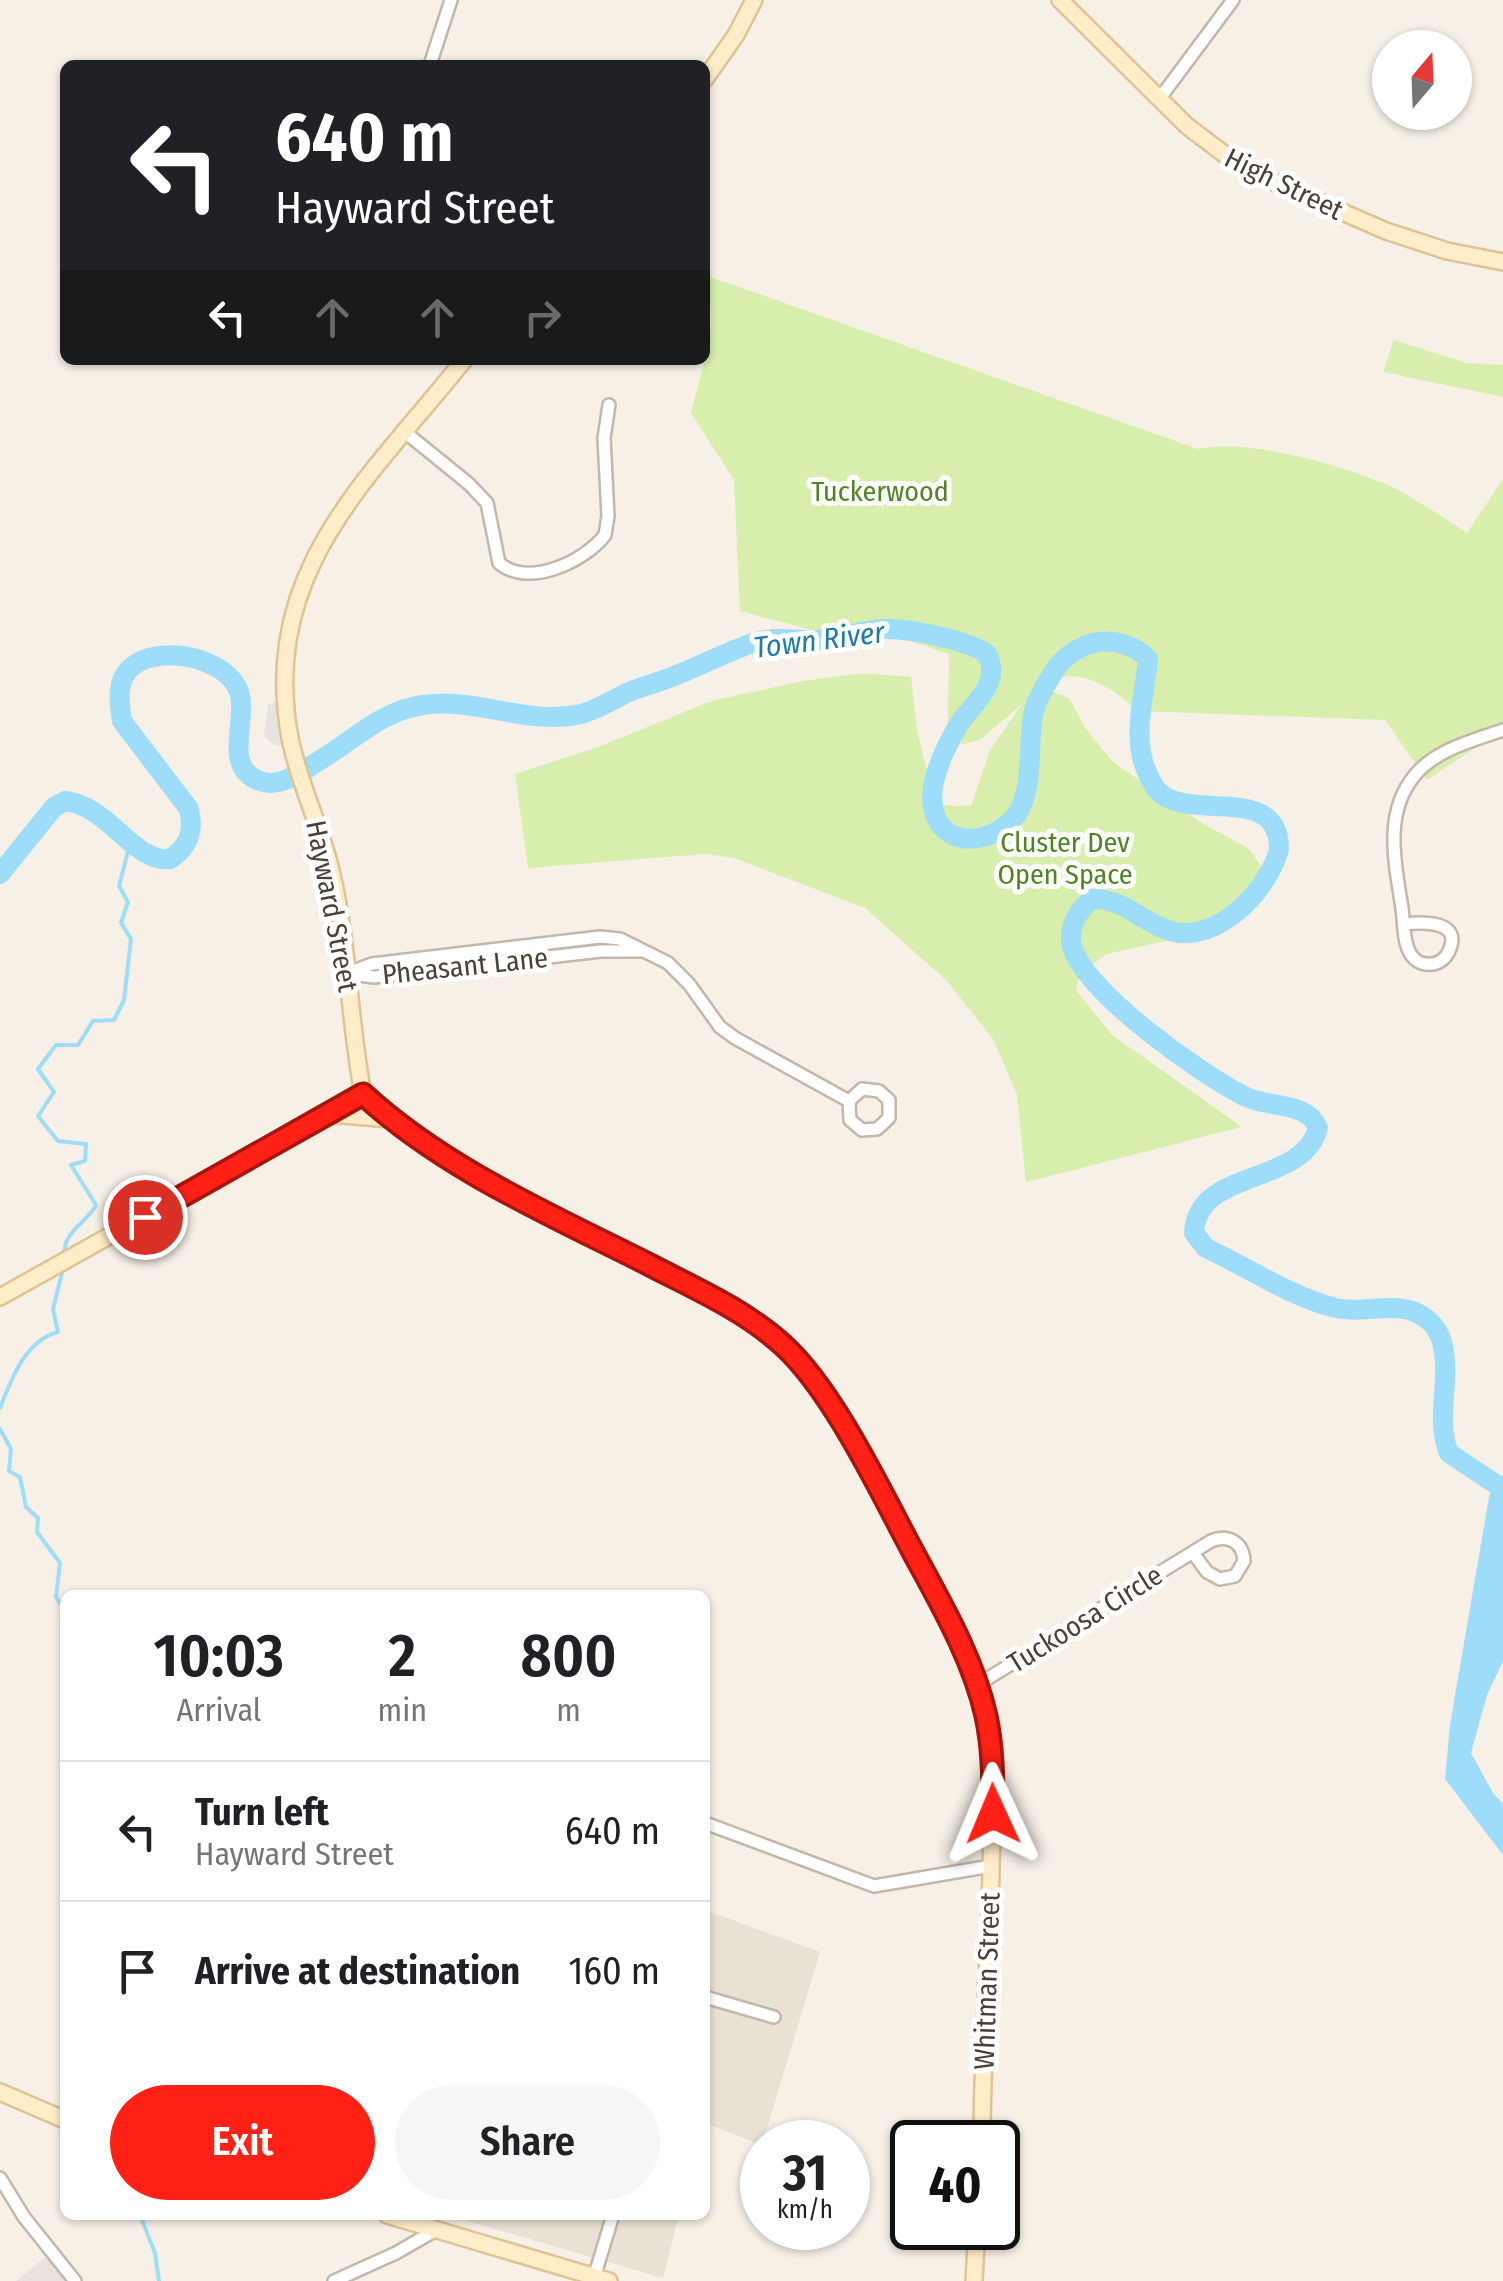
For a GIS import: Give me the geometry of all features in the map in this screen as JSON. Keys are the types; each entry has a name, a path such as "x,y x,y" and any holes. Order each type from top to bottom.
{"street":[{"path":"432,60 451,0"},
{"path":"710,72 754,0"},
{"name":"High Street","path":"1060,0 1223,156 1284,190 1401,236 1503,262"},
{"path":"1160,98 1232,0"},
{"name":"Hayward Street","path":"363,1094 332,872 296,762 285,674 304,582 335,519 460,365"},
{"path":"405,432 469,484 486,503 499,562 514,572 532,574 577,558 605,535 608,516 604,438 610,405"},
{"path":"1404,924 1441,924 1450,938 1448,953 1437,963 1418,962 1409,952 1404,924 1393,835 1403,793 1414,775 1440,754 1503,730"},
{"name":"Pheasant Lane","path":"476,958 508,948 606,937 620,939 674,967 720,1027 735,1038 849,1101"},
{"path":"508,948 511,962"},
{"name":"Pheasant Lane","path":"348,973 372,964 476,958 511,962 600,951 641,951"},
{"path":"0,1298 363,1094"},
{"name":"Whitman Street","path":"363,1094 391,1120 502,1188 729,1307 784,1346 807,1372 860,1455 923,1571 978,1686 991,1751 983,2120"},
{"path":"330,1114 391,1120"},
{"name":"Tuckoosa Circle","path":"978,1686 1192,1553 1215,1539 1224,1538 1241,1547 1244,1560 1234,1576 1220,1580 1207,1572 1192,1553"},
{"path":"710,1826 874,1886 991,1866"},
{"path":"710,1998 774,2017"},
{"path":"0,2092 60,2118"},
{"path":"0,2178 24,2216 76,2281"},
{"path":"406,2220 599,2280 612,2220"},
{"path":"334,2281 436,2230"},
{"path":"974,2281 976,2250"}],"shaded area":[{"path":"279,701 286,747 273,744 264,736 268,704"},
{"path":"710,1912 820,1952 770,2120 740,2120 740,2137 710,2125"},
{"path":"464,2220 678,2220 663,2278"},
{"path":"47,2256 67,2281 16,2281"}],"green space":[{"path":"710,277 1198,449 1242,447 1352,471 1404,493 1467,533 1503,479 1503,729 1427,780 1385,720 1138,711 1105,686 1080,677 1054,680 1041,687 1069,698 1086,729 1113,762 1205,825 1248,848 1270,878 1256,903 1225,928 1107,954 1080,973 1076,990 1112,1035 1242,1127 1026,1182 1017,1094 993,1039 947,981 865,908 734,858 705,854 528,868 515,774 598,747 711,701 803,681 863,673 911,677 917,730 935,805 971,806 990,750 1022,704 981,739 962,745 948,722 949,654 902,638 819,632 740,611 734,480 691,413 703,365 710,365"},
{"path":"1394,340 1466,363 1503,365 1503,397 1383,372"}],"water":[{"path":"1503,1475 1503,1661 1487,1695 1471,1753 1503,1804 1503,1855 1445,1779 1450,1725 1488,1503 1492,1483"}],"waterway":[{"name":"Town River","path":"0,874 54,807 65,801 95,813 132,844 157,858 170,859 186,843 191,824 189,809 122,721 120,698 124,676 148,658 182,656 215,666 228,676 240,698 240,761 255,779 271,783 295,775 380,720 408,708 462,705 561,717 581,714 764,640 825,639 884,629 936,636 986,653 991,664 989,683 954,733 934,782 932,801 936,817 943,828 967,839 996,832 1018,812 1027,785 1034,711 1059,665 1093,643 1113,642 1132,647 1148,659 1140,736 1143,761 1157,790 1171,800 1248,809 1264,816 1275,828 1279,849 1252,897 1238,911 1205,930 1170,931 1114,902 1092,899 1075,920 1072,946 1098,986 1174,1051 1244,1096 1305,1113 1318,1128 1308,1147 1293,1160 1213,1197 1200,1212 1194,1233 1206,1248 1316,1302 1353,1310 1405,1309 1427,1320 1439,1335 1444,1353 1443,1426 1449,1453 1503,1489"},
{"path":"64,1255 71,1233 96,1205 71,1165 85,1161 86,1144 58,1141 38,1116 54,1092 38,1069 56,1045 78,1045 93,1021 114,1020 124,1000 131,939 121,923 128,902 119,886 128,851 134,844"},
{"path":"0,1408 28,1352 58,1332 53,1309 64,1265"},
{"path":"0,1429 11,1449 9,1471 20,1477 26,1507 38,1518 37,1532 60,1563 56,1597 60,1603"},
{"path":"142,2220 155,2253 159,2281"}],"route":[{"path":"145,1217 363,1094 404,1130 478,1174 696,1288 758,1325 795,1357 839,1421 912,1549 969,1665 989,1734 993,1814"}],"park label":[{"name":"Tuckerwood","path":"880,491"},
{"name":"Cluster Dev Open Space","path":"1065,858"}]}
